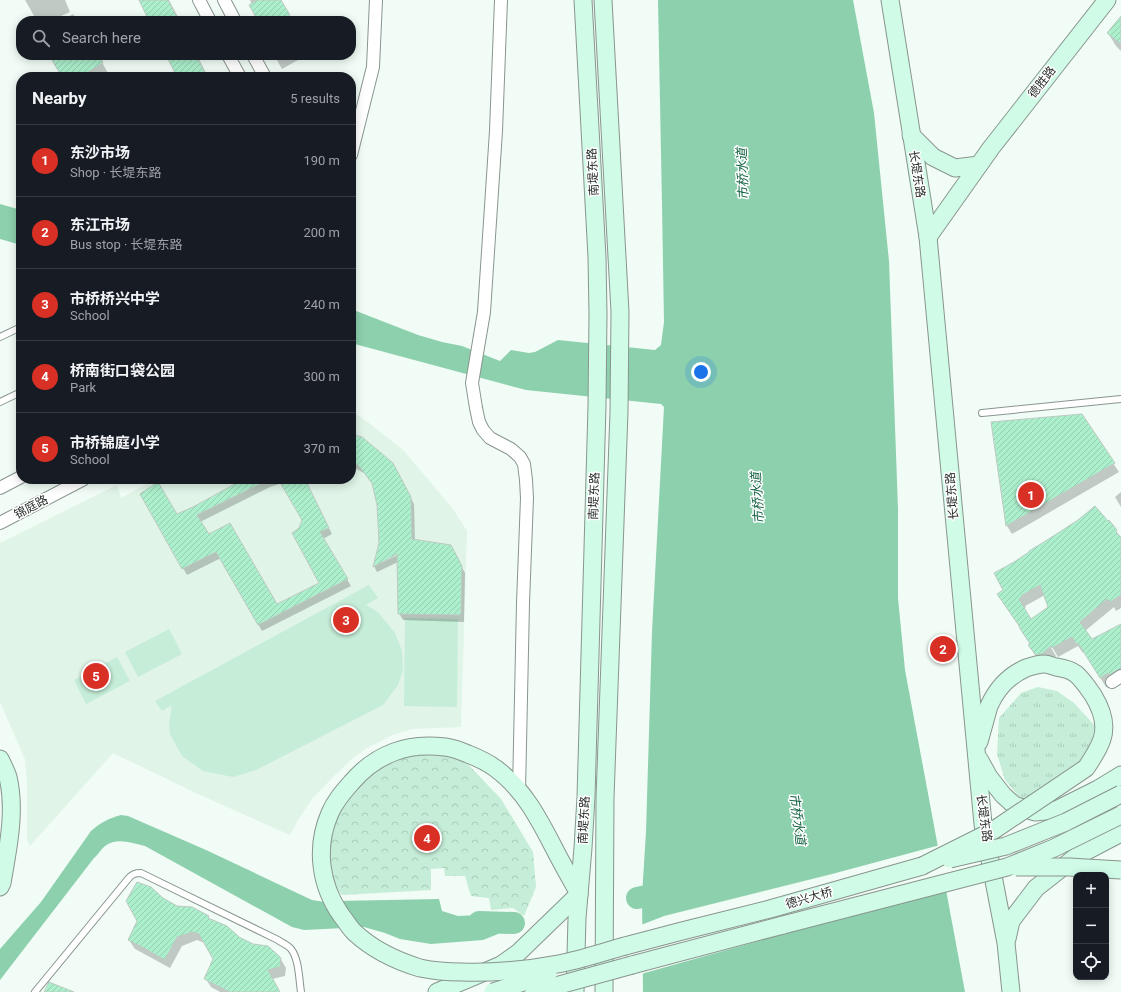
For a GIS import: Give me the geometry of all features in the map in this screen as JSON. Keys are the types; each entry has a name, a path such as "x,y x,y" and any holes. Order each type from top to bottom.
{"street":[{"path":"199,0 207,16"},
{"path":"224,0 232,16"},
{"path":"356,136 373,67 376,0"},
{"path":"501,0 496,131 484,312 472,383 476,408 483,430 490,438 511,449 520,457 524,464 526,480 527,498 519,791"},
{"name":"南堤东路","path":"574,992 577,918 586,797 597,406 598,315 597,257 583,0"},
{"name":"南堤东路","path":"603,0 620,312 619,412 606,798 604,992"},
{"name":"长堤东路","path":"890,0 928,237 983,824 1006,943 1012,990"},
{"name":"德胜路","path":"928,237 995,142 1107,0"},
{"path":"231,60 237,72"},
{"path":"256,60 262,72"},
{"path":"911,135 934,157 955,168 979,165"},
{"path":"0,488 16,480"},
{"name":"锦庭路","path":"0,523 74,484"},
{"path":"922,866 994,830 1086,768 1094,755 1102,739 1103,726 1103,715 1096,701 1085,683 1075,673 1062,668 1043,664 1031,667 1007,679 992,698 988,706 976,754 989,777 1003,795 1014,805 1035,812 1056,810"},
{"path":"437,992 501,965 518,953 579,894 541,822 519,791 496,768 468,754 446,747 428,746 408,748 394,752 370,765 358,775 340,796 330,812 323,832 320,853 323,873 328,890 335,906 354,932 384,953 420,968 439,971 479,973 506,972 559,964 625,946"},
{"path":"0,759 8,775 11,798 9,840 2,883 0,887"},
{"path":"1080,854 1058,851 1050,844 1043,834 1046,820 1056,810 1098,789 1121,775"},
{"name":"德兴大桥","path":"493,992 586,961 625,946 797,902 922,866 1006,846 1066,822 1121,794"},
{"name":"德兴大桥","path":"534,992 1007,867 1054,848 1121,815"},
{"path":"1006,943 1012,921 1036,888 1080,854 1120,834"},
{"path":"1007,867 1069,867 1121,870"},
{"path":"995,886 1005,896 1017,900 1026,900"},
{"path":"574,992 632,965"}],"lane":[{"path":"0,337 16,329"},
{"path":"0,402 16,394"},
{"path":"982,412 1121,399"},
{"path":"35,992 131,875 141,873 278,940 290,948 295,957 301,992"}],"shaded area":[{"path":"356,414 369,423 403,450 453,509 467,531 461,727 412,729 393,735 367,748 353,758 312,799 290,835 198,794 113,753 30,846 27,840 27,783 25,759 0,702 0,543 117,485 121,498 147,484 356,484"}],"green space":[{"path":"369,585 378,598 366,605 378,612 395,633 402,651 403,670 398,685 383,705 256,770 233,777 203,771 182,756 170,734 169,725 172,705 162,711 155,701"},
{"path":"405,618 458,619 457,707 404,706"},
{"path":"169,629 182,654 138,677 125,652"},
{"path":"117,657 130,681 86,704 74,680"},
{"path":"1038,687 1057,691 1074,703 1095,726 1089,755 1046,788 1022,800 1005,780 997,754 999,718 1021,693"},
{"path":"408,754 461,757 501,799 533,852 536,887 524,916 513,908 491,910 489,898 471,896 465,876 445,876 444,868 431,869 431,890 342,895 336,888 325,862 330,824 341,802 377,764"}],"water":[{"name":"市桥水道","path":"658,0 853,0 874,113 889,261 898,509 898,598 905,670 965,992 643,992 642,896 646,832 652,632 664,407 661,404 526,390 356,344 356,311 418,335 462,346 500,361 511,350 529,353 535,352 558,340 655,350 661,345 664,322"},
{"path":"0,204 16,209 16,244 0,239"},
{"path":"121,815 128,816 206,850 312,900 324,902 439,899 442,911 458,916 500,914 510,924 498,934 483,940 431,944 400,939 364,927 304,930 292,927 145,846 120,841 110,843 105,846 94,858 0,980 0,949 41,902 91,831 105,821"}],"pier":[{"path":"940,845 948,888 641,974 641,925 664,916"}],"building":[{"path":"139,0 168,0 176,16 147,16"},
{"path":"257,0 281,0 290,15 255,16 249,5"},
{"path":"1121,16 1121,44 1107,33"},
{"path":"52,60 102,60 103,63 88,72 59,72"},
{"path":"168,60 198,60 204,72 174,72"},
{"path":"1082,414 1115,463 1006,526 991,422"},
{"path":"356,435 362,437 393,463 411,497 412,539 451,545 462,566 461,615 398,614 397,554 373,567 379,543 377,505 372,483 359,466 356,464"},
{"path":"155,484 159,484 177,514 235,484 260,484 197,515 209,534 230,523 277,604 319,583 292,533 299,528 302,520 281,484 307,484 329,528 320,532 348,579 258,625 216,552 182,569 140,494"},
{"path":"1095,506 1108,521 1109,520 1121,538 1121,595 1110,602 1107,599 1080,622 1092,639 1121,624 1121,669 1109,675 1108,673 1100,678 1078,643 1076,644 1072,637 1052,648 1051,646 1042,654 1036,655 1028,645 1030,644 1020,627 997,594 1003,590 994,573 1014,562 1078,520","holes":["1040,585 1048,607 1031,619 1019,599 1022,597 1021,596"]},
{"path":"137,882 151,887 163,898 177,906 192,907 209,916 208,918 227,926 239,937 253,944 268,946 281,958 280,967 268,970 280,992 230,992 204,979 213,959 199,934 192,932 177,937 165,960 128,940 137,921 126,901"},
{"path":"49,982 74,992 44,992"}],"waterway":[{"path":"637,898 671,891"},
{"path":"479,922 514,923"}],"place":[{"name":"东沙市场","path":"1031,495"},
{"name":"市桥桥兴中学","path":"346,620"},
{"name":"东江市场","path":"943,649"},
{"name":"市桥锦庭小学","path":"96,676"},
{"name":"桥南街口袋公园","path":"427,838"}]}
